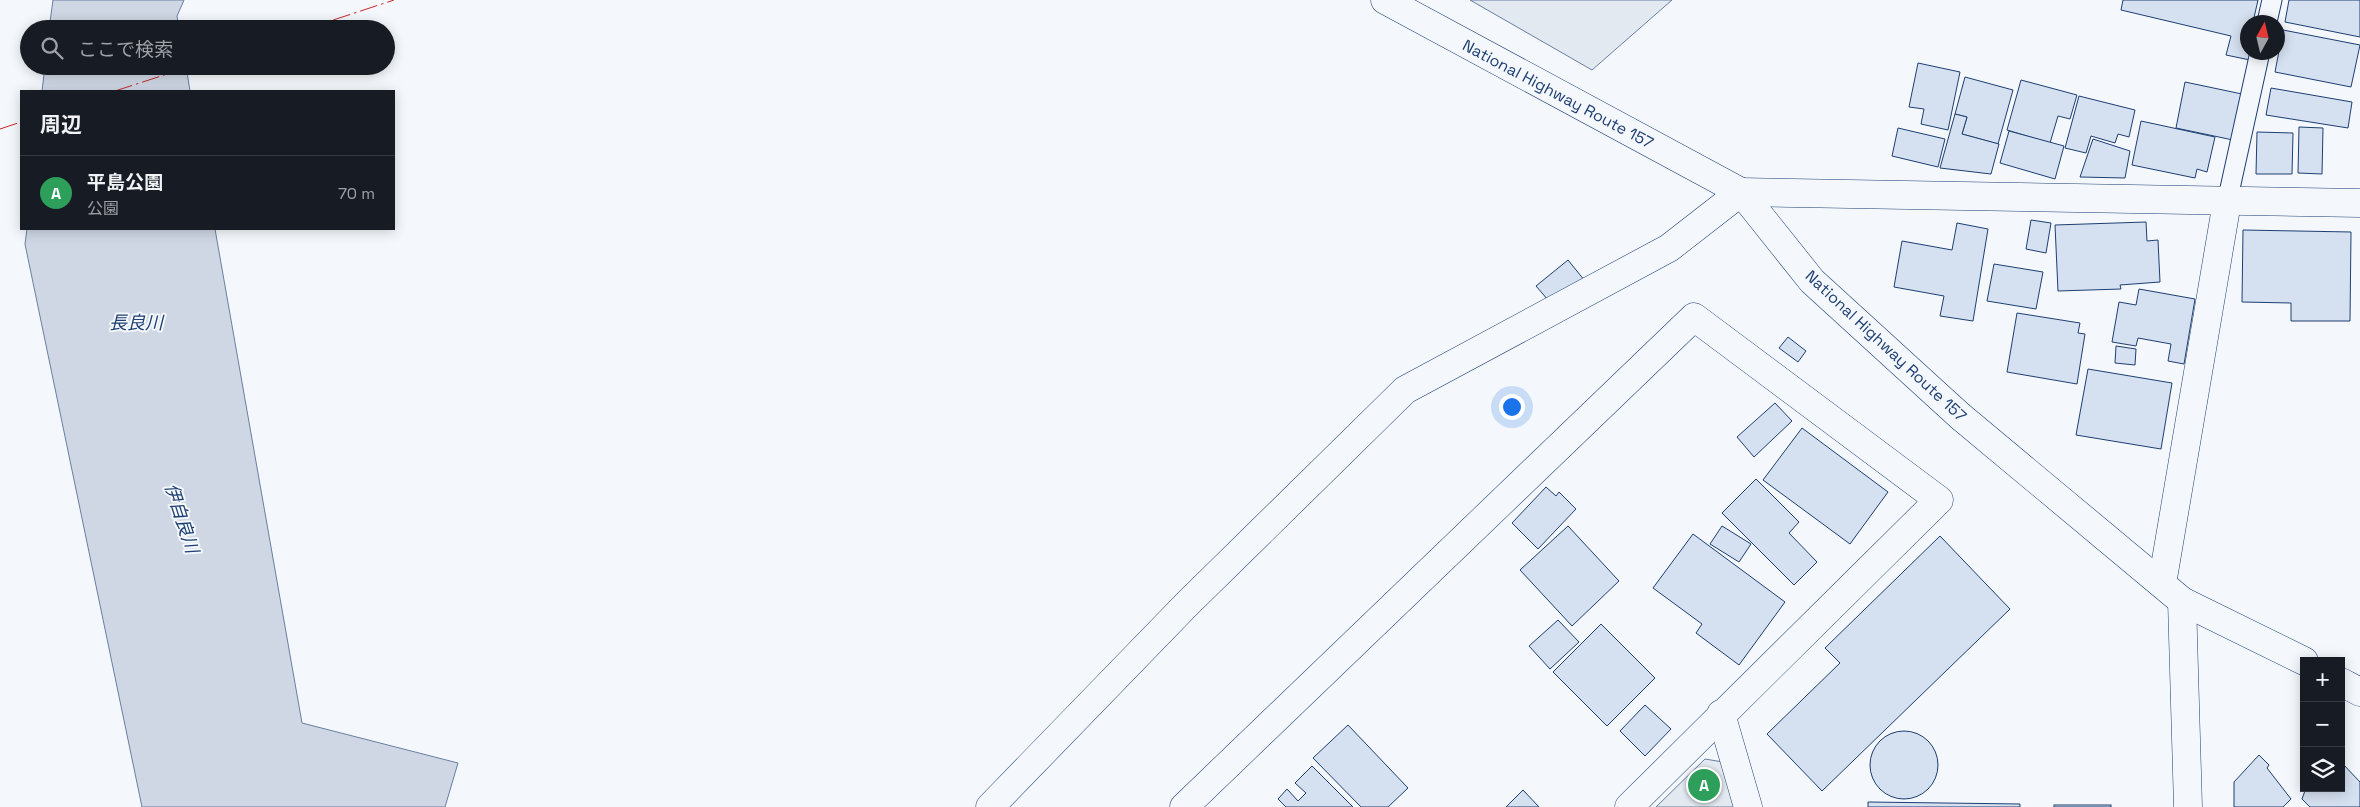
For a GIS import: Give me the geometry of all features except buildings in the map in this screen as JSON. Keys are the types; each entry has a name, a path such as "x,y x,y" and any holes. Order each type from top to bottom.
{"main road":[{"name":"National Highway Route 157","path":"1385,0 1716,180 1742,192 1812,281 1960,416 2182,602 2300,659"},
{"path":"990,807 1187,604 1405,390 1670,248 1742,192 2360,203"},
{"path":"2162,584 2227,202"},
{"path":"1184,807 1694,317 1940,500 1628,807"},
{"path":"2182,602 2188,807"},
{"path":"2345,684 2360,692"},
{"path":"1721,714 1748,807"}],"lane":[{"path":"2269,15 2272,0"},
{"path":"2227,202 2258,60"}],"shaded area":[{"path":"1470,0 1672,0 1592,70"},
{"path":"1705,759 1723,762 1735,807 1656,807"}],"water":[{"path":"53,0 184,0 177,16 178,20 50,20"},
{"path":"44,75 187,75 190,90 42,90"},
{"name":"長良川","path":"27,230 215,230 302,723 458,763 445,807 142,807 25,244"}],"power":[{"path":"333,20 394,0"},
{"path":"118,90 164,75"},
{"path":"0,129 20,122"}],"place":[{"name":"平島公園","path":"1704,785"}],"water label":[{"name":"伊自良川","path":"182,518"}]}
